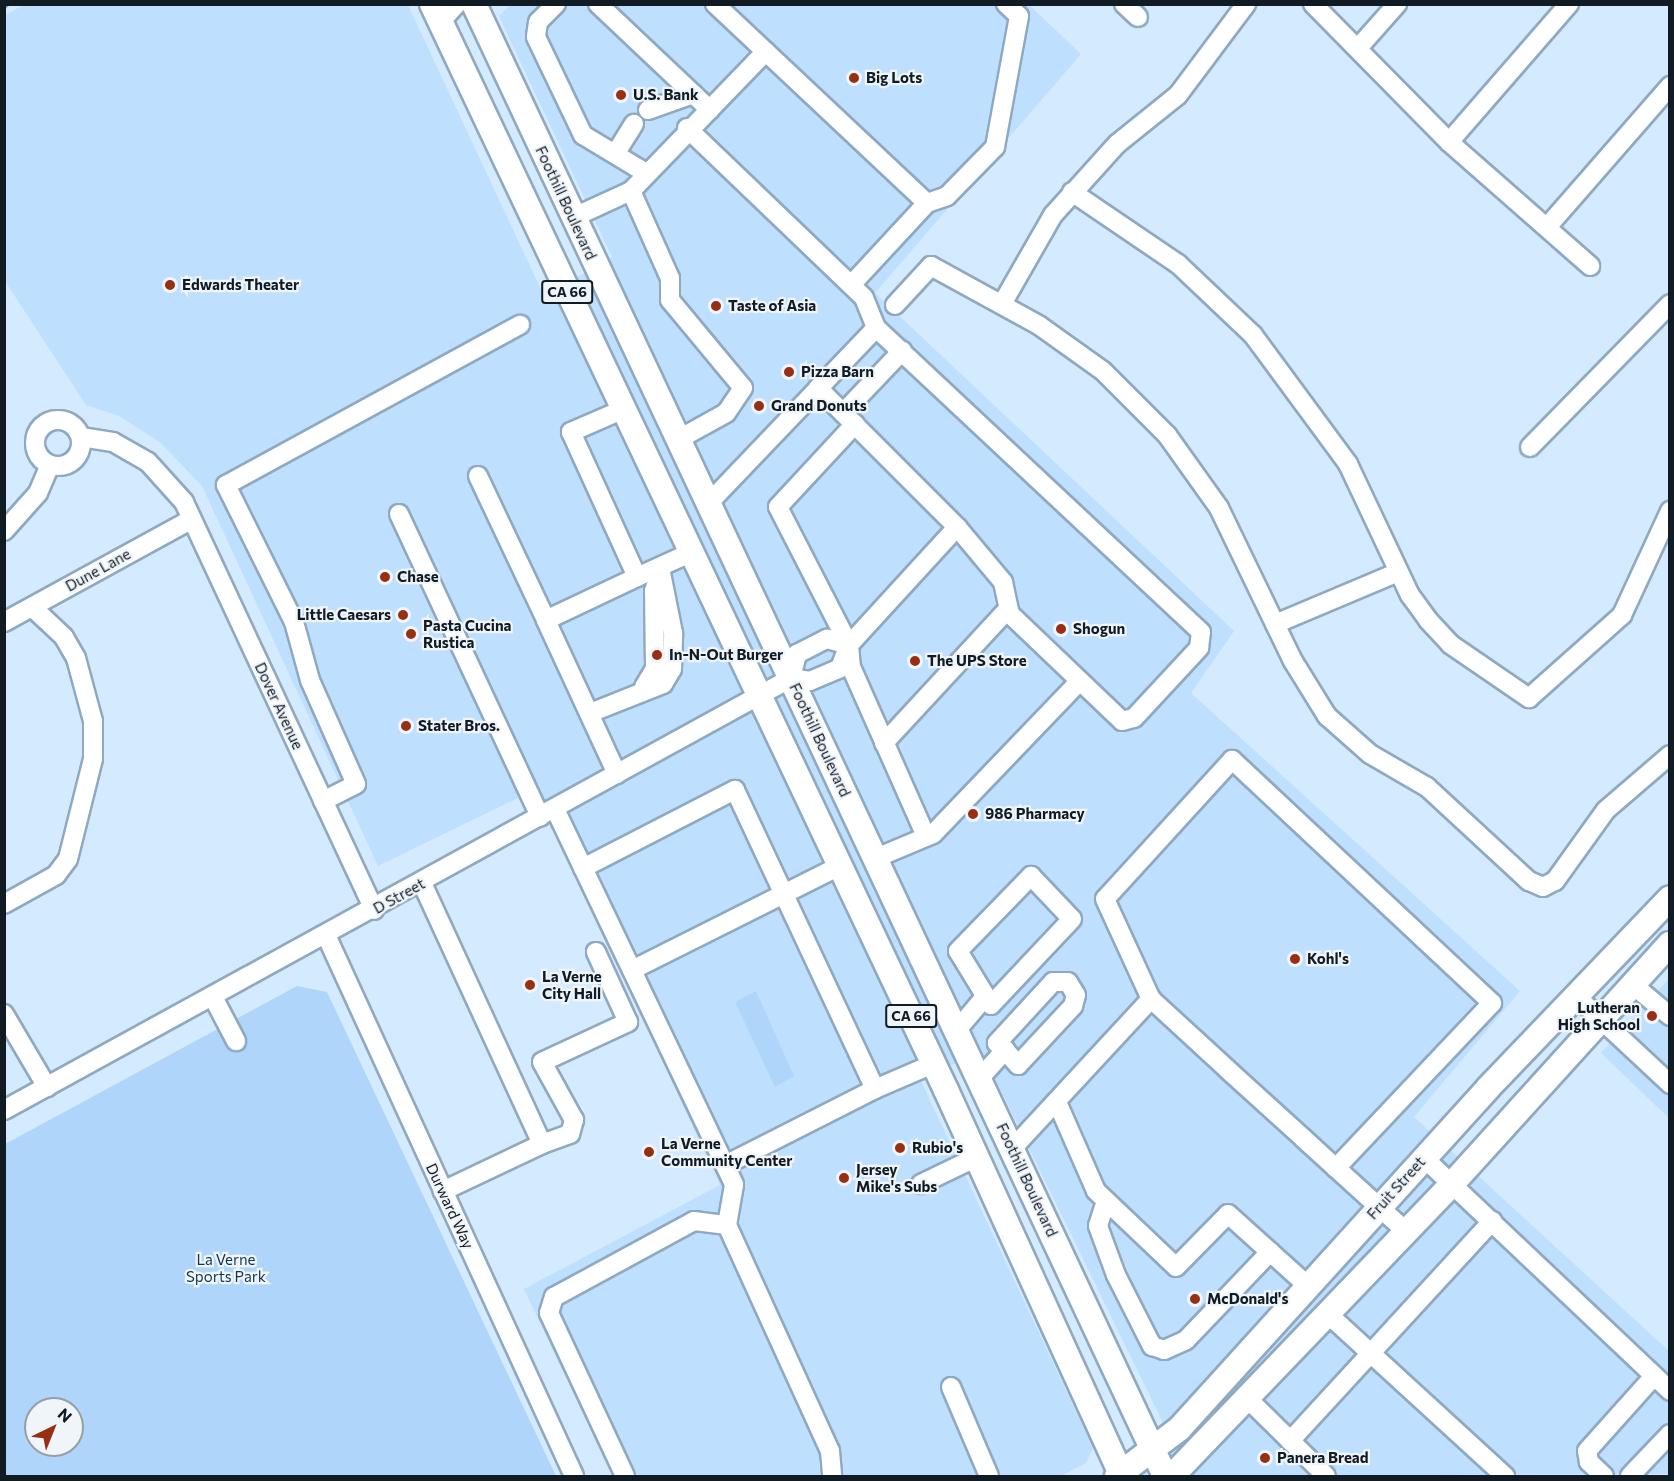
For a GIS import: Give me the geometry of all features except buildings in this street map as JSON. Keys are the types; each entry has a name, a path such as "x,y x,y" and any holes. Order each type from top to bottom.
{"main road":[{"name":"Foothill Boulevard","path":"474,4 1165,1476"},
{"name":"CA 66","path":"436,13 977,1157 1120,1476"},
{"name":"Fruit Street","path":"1120,1476 1179,1429 1424,1158 1579,999 1670,898"},
{"path":"1172,1476 1249,1400 1452,1184 1599,1017 1670,944"}],"street":[{"path":"436,13 457,4"},
{"path":"556,4 538,22 536,37 583,135 617,151 646,173"},
{"path":"598,4 710,110"},
{"path":"715,4 927,203"},
{"path":"850,285 927,203 947,196 1000,137 1019,16 1006,4"},
{"path":"1124,4 1138,17"},
{"path":"1002,304 1047,224 1072,192 1117,144 1178,95 1246,4"},
{"path":"1313,4 1449,142 1548,226 1590,266"},
{"path":"1358,48 1397,4"},
{"path":"1449,142 1569,4"},
{"path":"573,218 631,191 687,128 710,110 766,51"},
{"path":"1548,226 1670,86"},
{"path":"648,110 693,94"},
{"path":"617,151 634,124"},
{"path":"687,128 864,298 876,328 1201,632 1199,648 1134,718 1122,721 1079,682 1008,609 1003,582 957,527 818,388"},
{"path":"631,191 670,278 670,300 743,388 726,413 677,440"},
{"path":"1072,192 1178,264 1253,335 1348,464 1410,595 1450,644 1529,698 1622,615 1670,512"},
{"path":"895,305 931,266 1002,304 1103,371 1167,435 1219,508 1309,692 1345,734 1427,787 1543,887 1555,881 1606,810 1670,755"},
{"path":"1530,447 1670,304"},
{"path":"323,801 356,784 310,680 294,622 226,485 520,325"},
{"path":"708,504 876,328"},
{"path":"902,351 778,507 849,645 851,667 926,837"},
{"path":"624,409 572,432 637,577"},
{"path":"61,420 81,437 73,462 50,465 36,450 43,425 61,420"},
{"name":"Dover Avenue","path":"81,437 113,442 148,462 184,502 374,910"},
{"path":"4,531 23,514 50,465"},
{"path":"478,476 617,774"},
{"path":"399,514 548,813 583,868 725,1165 734,1185 728,1225 830,1451 832,1476"},
{"name":"Dune Lane","path":"4,622 192,519"},
{"path":"849,645 827,639 797,654 791,678 810,681 840,668 849,645 957,527"},
{"path":"546,620 637,577 660,570 692,552"},
{"path":"590,713 644,687 663,684 672,669 673,633 660,570"},
{"path":"1275,624 1399,572"},
{"path":"4,904 56,875 68,858 93,759 93,721 76,658 32,607"},
{"path":"884,743 1008,609"},
{"name":"D Street","path":"4,1110 422,884 791,678"},
{"path":"876,858 926,837 1079,682"},
{"path":"1336,1168 1492,1003 1232,760 1105,899 1151,999 1336,1168 1407,1232"},
{"path":"583,868 735,790 875,1089"},
{"path":"632,970 782,890 840,866"},
{"path":"1031,876 1072,919 991,1005 984,998 958,951 1031,876"},
{"path":"422,884 542,1144"},
{"name":"Durward Way","path":"326,936 573,1476"},
{"path":"443,1191 542,1144 570,1134 574,1120 543,1062 628,1022 596,952"},
{"path":"1053,982 1068,982 1076,995 1073,1006 1018,1065 1005,1050 997,1043 1053,982"},
{"path":"1632,984 1670,1016"},
{"path":"213,997 236,1041"},
{"path":"957,1030 984,998"},
{"path":"1012,1149 1151,999"},
{"path":"1579,999 1670,1084"},
{"path":"4,1014 47,1087"},
{"path":"980,1078 1005,1050"},
{"path":"725,1165 875,1089 933,1064"},
{"path":"1057,1102 1096,1191 1176,1267 1228,1214 1308,1286"},
{"path":"921,1185 977,1157"},
{"path":"1424,1158 1670,1391"},
{"path":"1106,1201 1098,1226 1136,1317 1152,1346 1177,1347 1270,1252"},
{"path":"624,1476 549,1313 554,1297 694,1221 728,1225"},
{"path":"1290,1441 1492,1221"},
{"path":"1329,1315 1505,1476"},
{"path":"1604,1476 1588,1462 1587,1451 1653,1376"},
{"path":"951,1387 988,1476"},
{"path":"1249,1400 1326,1476"},
{"path":"1630,1476 1670,1434"}],"shaded area":[{"path":"25,4 408,5 544,296 612,257 499,16 510,5 1029,5 1081,54 875,293 1234,631 1191,693 1520,991 1414,1117 1669,1351 1669,1474 1189,1476 981,1050 921,1081 1093,1448 1086,1463 1061,1476 613,1476 524,1289 720,1185 536,789 378,866 202,486 161,443 119,416 86,405 5,281 4,16"},
{"name":"Lutheran High School","path":"1669,979 1669,1118 1601,1053"}],"green space":[{"name":"La Verne Sports Park","path":"297,986 327,992 556,1476 5,1476 5,1144"},
{"path":"756,991 794,1076 775,1087 735,1002"}],"place":[{"name":"Big Lots","path":"854,78"},
{"name":"U.S. Bank","path":"621,95"},
{"name":"Edwards Theater","path":"170,285"},
{"name":"Taste of Asia","path":"716,306"},
{"name":"Pizza Barn","path":"789,372"},
{"name":"Grand Donuts","path":"759,406"},
{"name":"Chase","path":"385,577"},
{"name":"Little Caesars","path":"403,615"},
{"name":"Shogun","path":"1061,629"},
{"name":"Pasta Cucina Rustica","path":"411,634"},
{"name":"In-N-Out Burger","path":"657,655"},
{"name":"The UPS Store","path":"915,661"},
{"name":"Stater Bros.","path":"406,726"},
{"name":"986 Pharmacy","path":"973,814"},
{"name":"Kohl's","path":"1295,959"},
{"name":"La Verne City Hall","path":"530,985"},
{"name":"Lutheran High School","path":"1652,1016"},
{"name":"Rubio's","path":"900,1148"},
{"name":"La Verne Community Center","path":"649,1152"},
{"name":"Jersey Mike's Subs","path":"844,1178"},
{"name":"McDonald's","path":"1195,1299"},
{"name":"Panera Bread","path":"1265,1458"}]}
